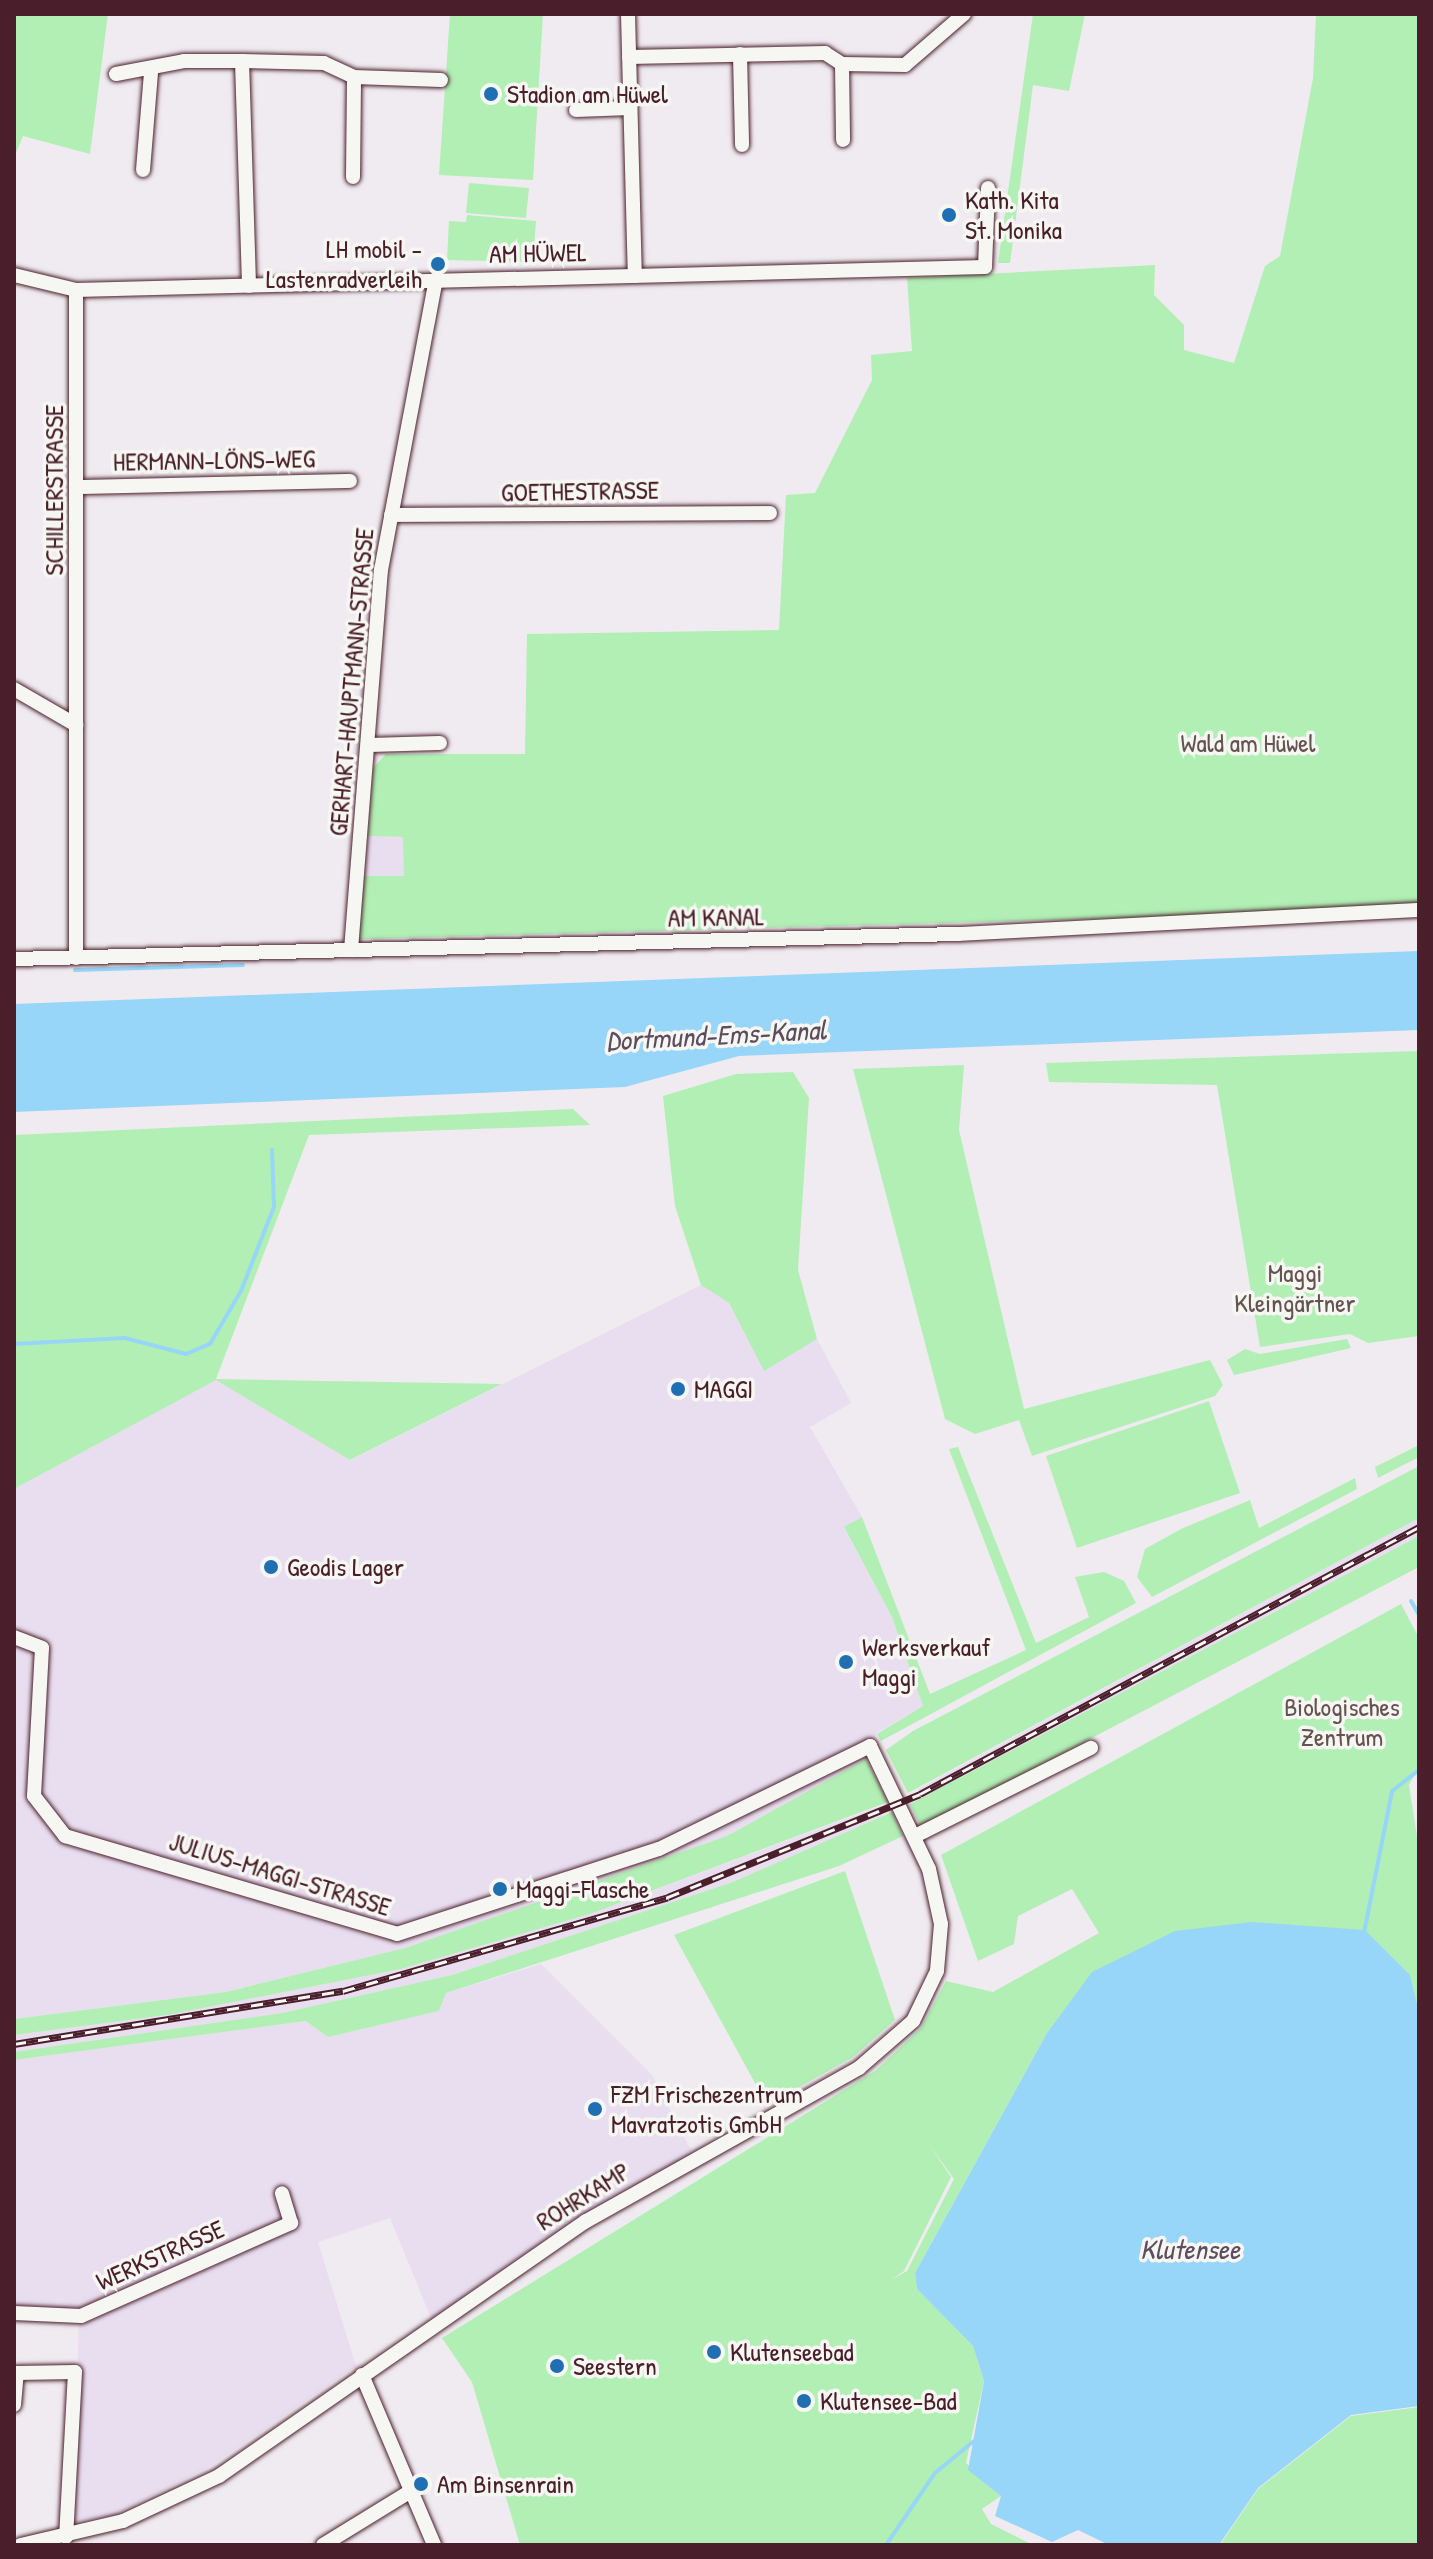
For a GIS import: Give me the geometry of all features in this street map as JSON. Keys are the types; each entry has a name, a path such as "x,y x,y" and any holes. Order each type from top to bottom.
{"street":[{"path":"628,14 635,276"},
{"path":"629,57 825,53 842,64 905,65 964,14"},
{"path":"740,54 742,145"},
{"path":"116,74 151,72 184,61 242,61 324,63 354,77 441,80"},
{"path":"242,61 249,286"},
{"path":"842,64 843,140"},
{"path":"143,170 151,72"},
{"path":"353,177 354,77"},
{"path":"576,110 630,108"},
{"name":"AM HÜWEL","path":"14,275 76,290 985,267 988,188"},
{"name":"GERHART-HAUPTMANN-STRASSE","path":"351,950 391,515 436,279"},
{"name":"SCHILLERSTRASSE","path":"76,290 76,725"},
{"name":"HERMANN-LÖNS-WEG","path":"78,487 350,481"},
{"name":"GOETHESTRASSE","path":"391,515 770,513"},
{"path":"14,689 76,725 76,958"},
{"path":"368,745 440,743"},
{"name":"AM KANAL","path":"14,959 959,934 1419,910"},
{"name":"JULIUS-MAGGI-STRASSE","path":"14,1637 42,1648 34,1796 47,1822 65,1836 397,1934 659,1849 870,1746"},
{"name":"ROHRKAMP","path":"21,2545 66,2537 219,2476 586,2221 887,2048 913,2021 937,1971 941,1924 915,1836 870,1746"},
{"path":"915,1836 1091,1748"},
{"name":"WERKSTRASSE","path":"14,2313 81,2316 249,2242 291,2223 282,2193"},
{"path":"14,2405 16,2373 75,2372 66,2537"},
{"path":"362,2375 414,2489 434,2545"},
{"path":"323,2545 414,2489"}],"shaded area":[{"path":"368,836 404,837 404,876 364,876"},
{"path":"701,1285 729,1303 764,1370 817,1339 851,1403 810,1427 862,1517 844,1528 892,1617 923,1706 877,1733 866,1759 727,1836 405,1948 226,1992 14,2019 14,1489 216,1379 351,1460"},
{"path":"1419,1518 1419,1536 922,1798 918,1789"},
{"path":"878,1807 883,1816 733,1882 452,1975 282,2013 14,2052 14,2035 167,2015 401,1969 590,1914"},
{"path":"541,1964 652,2075 693,2154 433,2323 390,2218 318,2242 356,2366 212,2465 115,2515 73,2522 79,2313 14,2308 14,2060 307,2021 328,2037 439,2011 446,1993"}],"green space":[{"path":"14,14 108,14 90,154 23,136 14,158"},
{"name":"Stadion am Hüwel","path":"450,14 543,14 533,180 439,175"},
{"path":"1033,14 1085,14 1069,91 1033,85 1010,263 998,263"},
{"name":"Wald am Hüwel","path":"1316,14 1419,14 1419,903 1240,915 359,939 364,876 404,876 403,837 368,836 373,768 386,754 525,754 527,634 779,630 786,495 815,493 872,380 871,355 912,351 907,278 1155,265 1154,295 1184,325 1184,350 1234,363 1265,266 1280,256 1313,78"},
{"path":"469,183 529,188 526,218 466,213"},
{"path":"467,215 536,221 533,262 447,260 449,221 466,222"},
{"name":"Maggi Kleingärtner","path":"1419,1051 1419,1336 1368,1343 1350,1334 1260,1347 1217,1085 1049,1082 1046,1063"},
{"path":"964,1065 959,1130 1024,1409 1210,1360 1223,1385 1215,1396 1032,1456 1019,1420 975,1434 945,1419 853,1069"},
{"path":"793,1072 809,1098 798,1270 817,1339 764,1371 729,1303 701,1285 675,1206 663,1096 736,1074"},
{"path":"573,1109 590,1125 309,1135 216,1379 502,1384 350,1460 216,1380 14,1489 14,1135"},
{"path":"1347,1339 1351,1348 1234,1375 1227,1360 1245,1349 1260,1354"},
{"path":"1209,1401 1240,1493 1077,1548 1046,1456"},
{"path":"1419,1445 1419,1457 1378,1478 1375,1467"},
{"path":"958,1447 1036,1643 1089,1617 1075,1577 1104,1572 1124,1581 1136,1603 881,1741 877,1734 923,1706 892,1617 844,1527 862,1517 930,1694 1026,1650 949,1449"},
{"path":"1419,1466 1419,1518 908,1793 886,1750 913,1731"},
{"path":"1355,1478 1357,1489 1152,1597 1137,1577 1145,1549 1181,1529 1250,1500 1259,1528"},
{"path":"1419,1536 1419,1567 921,1827 910,1804"},
{"name":"Biologisches Zentrum","path":"1401,1604 1419,1638 1419,1766 1409,1785 1419,1849 1419,2011 1410,1975 1176,1931 1093,1972 1047,2033 915,2273 917,2289 973,2346 984,2381 966,2463 1001,2496 982,2509 991,2524 1033,2545 520,2545 472,2382 442,2338 875,2071 921,2028 946,1981 993,1992 1099,1933 1072,1889 1018,1916 1014,1944 978,1961 941,1855","holes":["929,2144 954,2179 907,2271 891,2280 904,2271 951,2177"]},
{"path":"866,1759 888,1802 590,1914 401,1969 167,2015 14,2035 14,2019 226,1992 405,1948 727,1836"},
{"path":"892,1812 903,1836 839,1866 446,1993 439,2011 328,2037 306,2021 14,2060 14,2052 282,2013 452,1975 733,1882"},
{"path":"845,1871 895,2020 853,2057 767,2105 674,1935"},
{"path":"1419,2407 1419,2545 1220,2545 1258,2489 1351,2416"}],"water":[{"name":"Dortmund-Ems-Kanal","path":"1419,951 1419,1030 739,1056 625,1087 14,1112 14,1004"},
{"name":"Klutensee","path":"1252,1922 1365,1930 1410,1975 1419,2011 1419,2406 1351,2415 1258,2488 1219,2545 1109,2545 1078,2530 1052,2542 995,2516 1001,2496 968,2470 984,2381 973,2346 917,2289 915,2273 1047,2033 1092,1972 1175,1931"}],"waterway":[{"path":"75,970 243,965"},
{"path":"14,1344 125,1338 186,1354 210,1344 241,1291 274,1207 272,1150"},
{"path":"1411,1601 1419,1615"},
{"path":"1364,1933 1392,1791 1419,1770"},
{"path":"886,2545 935,2473 974,2441"}],"railway":[{"path":"14,2044 343,1991 668,1897 920,1794 1419,1527"}],"place":[{"name":"Stadion am Hüwel","path":"491,94"},
{"name":"Kath. Kita St. Monika","path":"949,215"},
{"name":"LH mobil - Lastenradverleih","path":"438,264"},
{"name":"MAGGI","path":"678,1389"},
{"name":"Geodis Lager","path":"271,1567"},
{"name":"Werksverkauf Maggi","path":"846,1662"},
{"name":"Maggi-Flasche","path":"500,1889"},
{"name":"FZM Frischezentrum Mavratzotis GmbH","path":"595,2109"},
{"name":"Klutenseebad","path":"714,2352"},
{"name":"Seestern","path":"557,2366"},
{"name":"Klutensee-Bad","path":"804,2401"},
{"name":"Am Binsenrain","path":"421,2484"}]}
